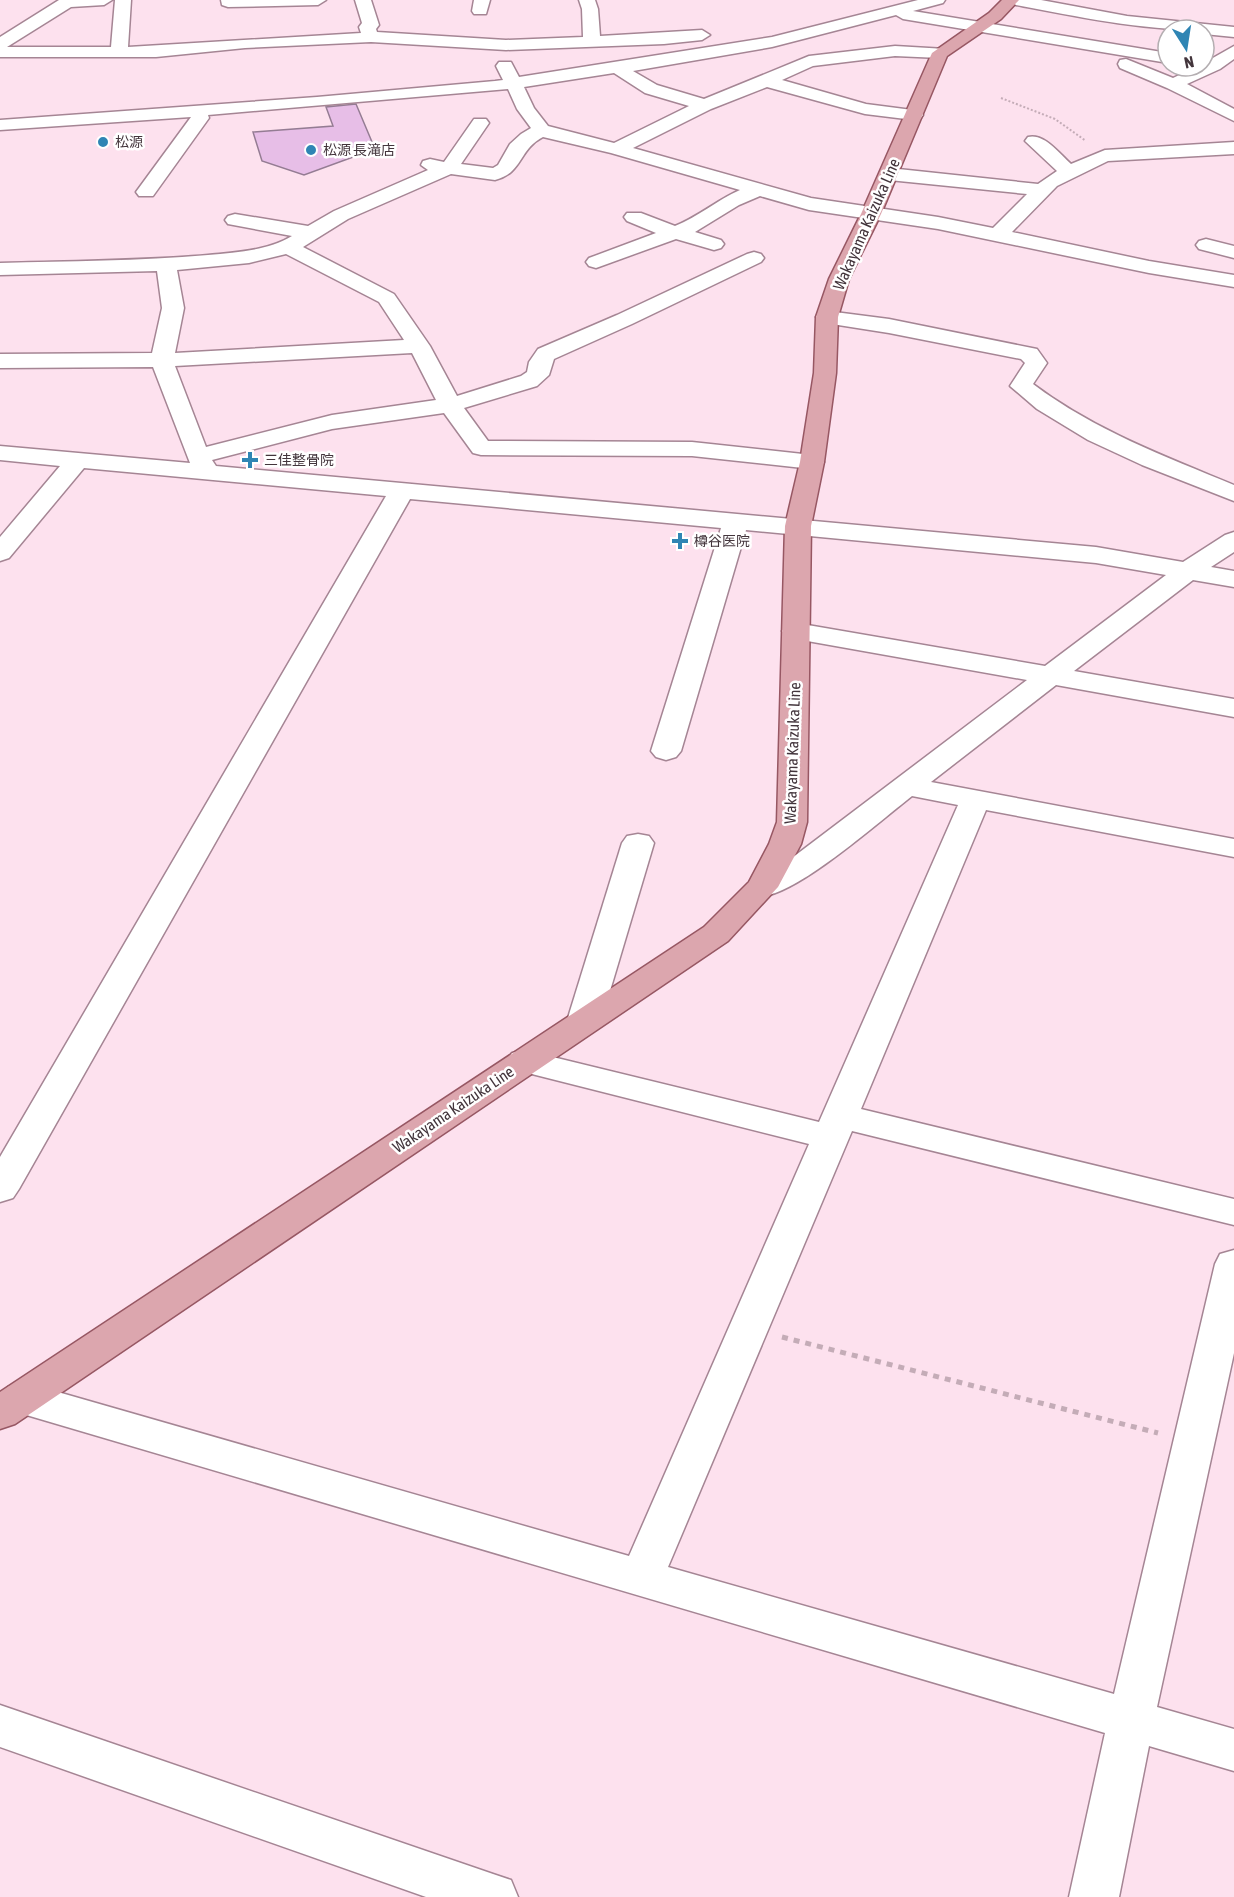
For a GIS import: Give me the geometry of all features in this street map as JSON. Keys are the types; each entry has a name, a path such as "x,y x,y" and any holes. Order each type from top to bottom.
{"main road":[{"path":"940,53 995,16 1011,0"},
{"name":"Wakayama Kaizuka Line","path":"11,1406 716,934 762,887 785,844 792,822 798,526 813,462 825,373 827,317 839,279 872,214 940,53"}],"street":[{"path":"44,0 67,2 104,0"},
{"path":"118,52 123,0"},
{"path":"208,1 318,0"},
{"path":"363,0 371,25 367,27 371,37"},
{"path":"587,0 598,42 622,68 651,89 705,105"},
{"path":"0,125 449,91 622,68 772,42 879,12 937,0"},
{"path":"1016,0 1127,21 1234,32"},
{"path":"0,44 67,2"},
{"path":"228,2 245,8 245,15"},
{"path":"782,22 879,12 1156,56"},
{"path":"0,52 156,52 245,38 371,37 506,45 664,39 720,31"},
{"path":"506,45 504,59 506,70 515,82 526,109 542,130 809,204 938,223 1149,267 1234,281"},
{"path":"1086,46 1173,84 1234,116"},
{"path":"616,149 705,105 809,61 895,51 940,53"},
{"path":"1216,60 1234,51"},
{"path":"1216,65 1234,69"},
{"path":"1173,84 1184,78"},
{"path":"766,81 865,109 914,115"},
{"path":"188,163 218,117 207,110"},
{"path":"146,192 207,110"},
{"path":"0,269 166,266 249,257 283,248 341,215 449,168 480,123"},
{"path":"408,161 495,174 506,169 517,148 527,138 542,130"},
{"path":"1034,141 1069,172"},
{"path":"998,235 1050,182 1105,156 1234,148"},
{"path":"889,174 1043,190"},
{"path":"596,262 696,225 732,201 757,190"},
{"path":"634,217 675,233 714,244"},
{"path":"235,220 312,233"},
{"path":"219,239 283,248 387,298 419,346 450,405 481,448 692,449 813,462"},
{"path":"1206,245 1234,252"},
{"path":"202,464 332,422 450,405 529,381 538,375 540,362 546,354 609,329 672,295 754,258"},
{"path":"166,266 173,308 162,360 202,464"},
{"path":"827,317 889,326 1029,354 1036,363 1021,386 1067,420 1099,437 1234,494"},
{"path":"0,361 162,360 419,346"},
{"path":"0,453 78,460 202,464 402,490 1096,555 1234,579"},
{"path":"0,553 78,460"},
{"path":"0,1189 402,490"},
{"path":"666,751 736,521"},
{"path":"762,887 799,868 1188,571 1234,540"},
{"path":"796,632 1234,708"},
{"path":"906,786 1234,848"},
{"path":"640,1578 976,800"},
{"path":"584,1021 638,843"},
{"path":"524,1061 1234,1212"},
{"path":"1094,1897 1131,1720 1234,1264"},
{"path":"11,1406 640,1578 1234,1750"},
{"path":"0,1726 493,1897"}],"path":[{"path":"1001,98 1068,126 1105,156"},
{"path":"748,1328 1194,1442"}],"building":[{"path":"356,104 375,149 304,175 262,161 253,132 333,126 326,107"}],"place":[{"name":"松源","path":"103,142"},
{"name":"松源 長滝店","path":"311,150"},
{"name":"三佳整骨院","path":"250,460"},
{"name":"樽谷医院","path":"680,541"}]}
